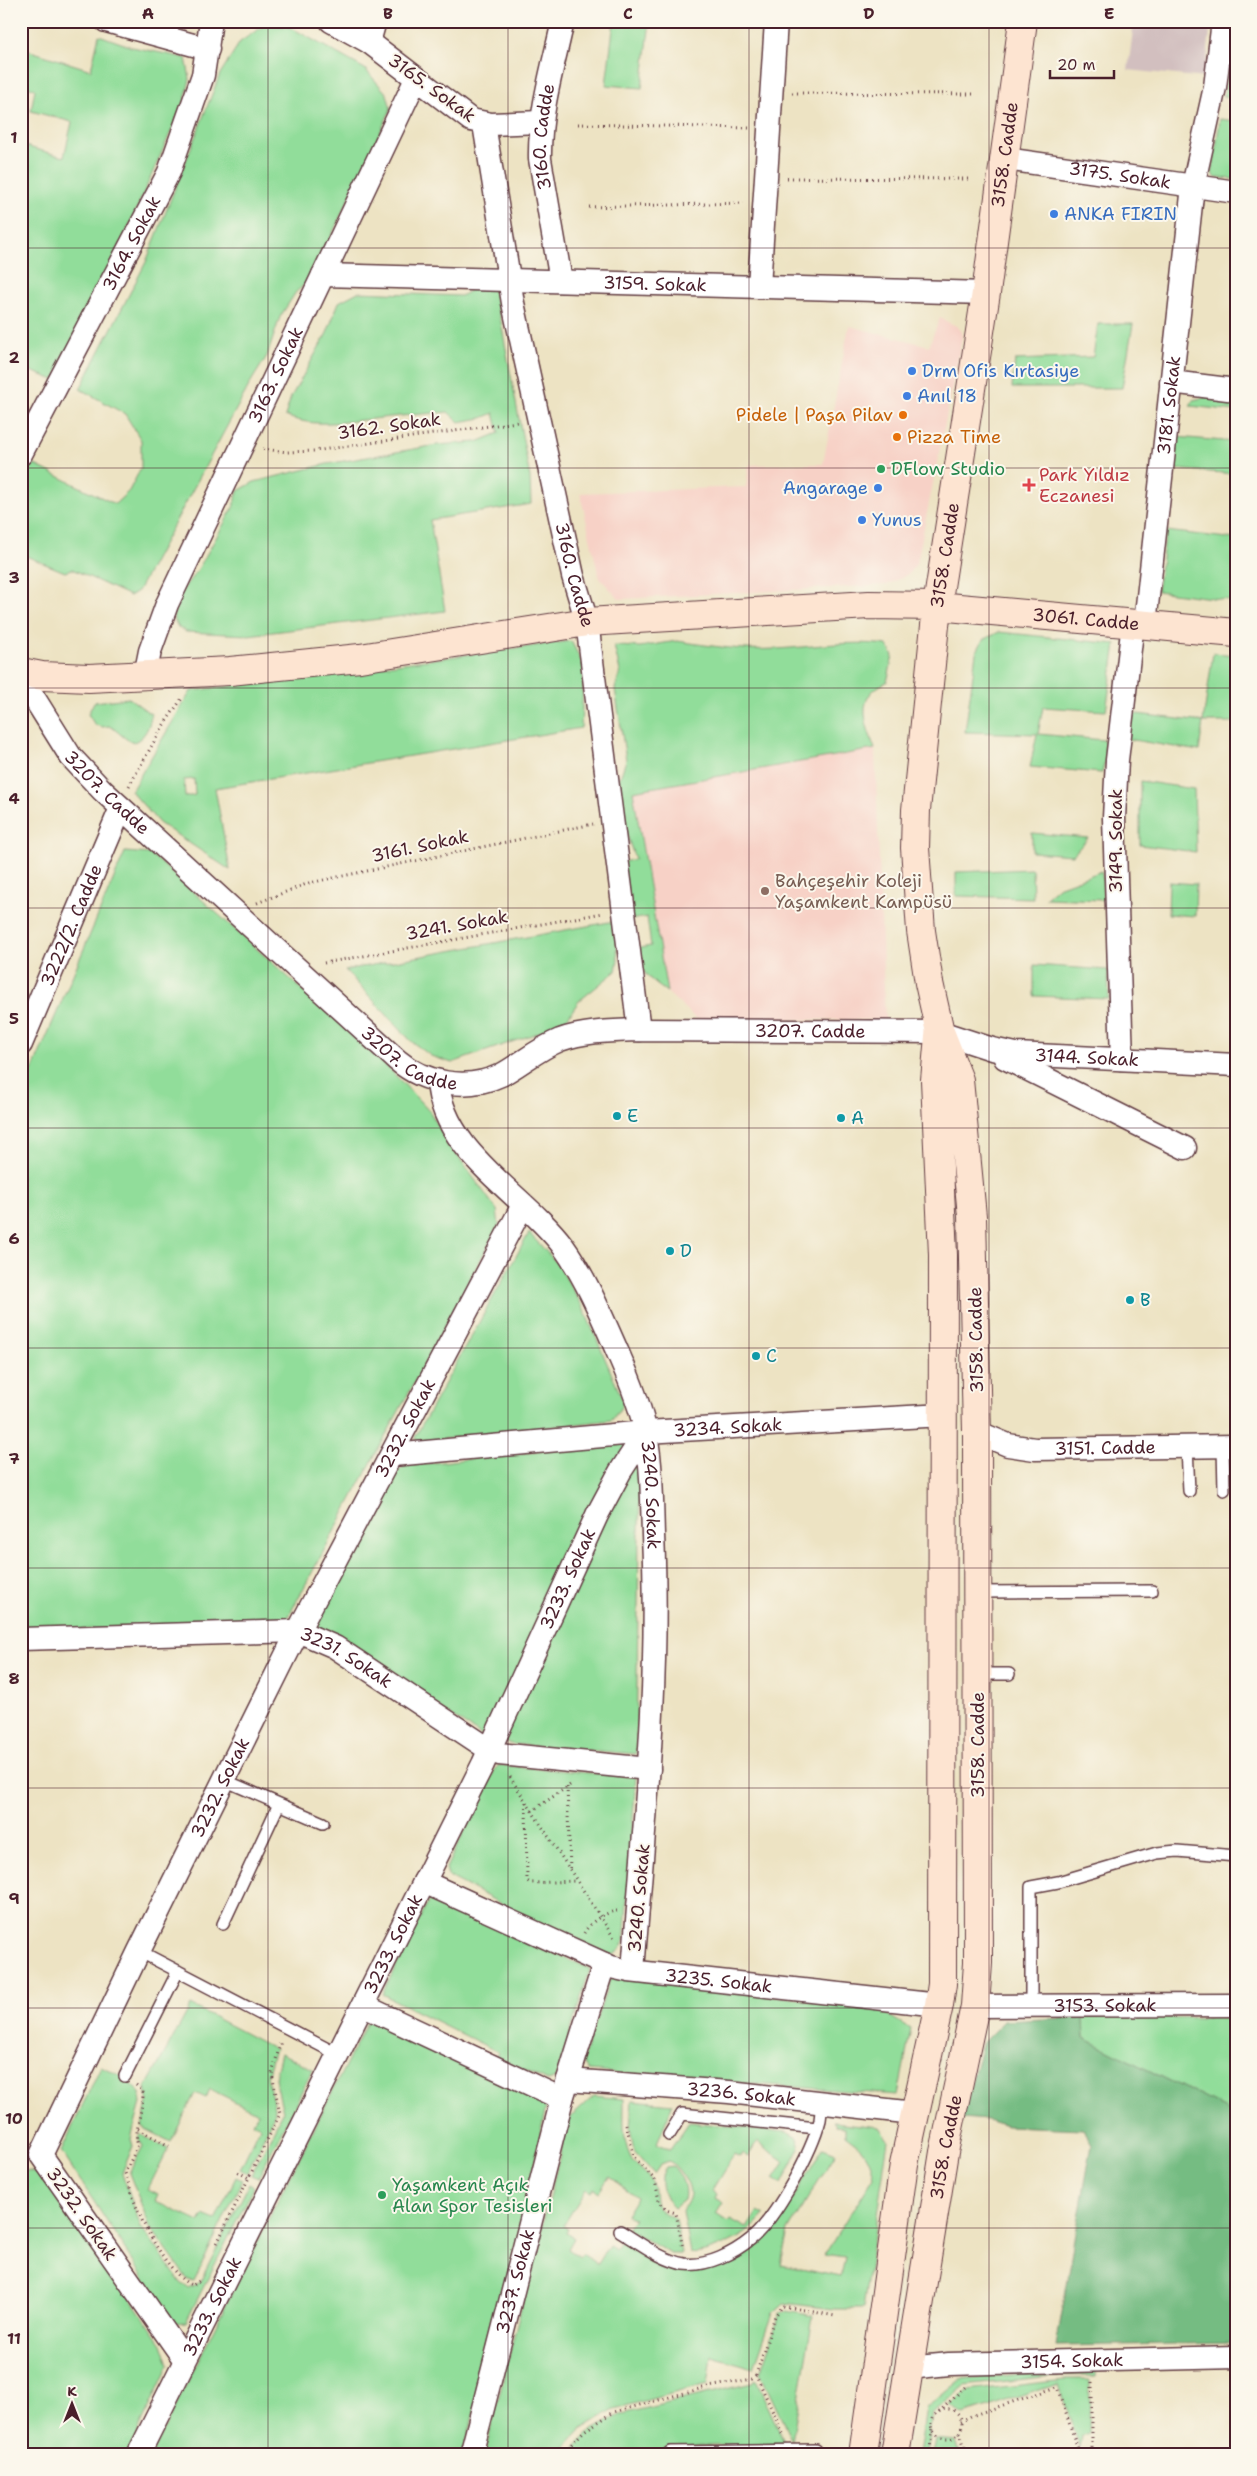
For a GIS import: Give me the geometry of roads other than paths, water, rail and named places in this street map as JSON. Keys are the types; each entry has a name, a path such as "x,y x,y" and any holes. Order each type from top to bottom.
{"street":[{"path":"106,21 208,49"},
{"name":"3164. Sokak","path":"21,454 160,191 196,96 208,49 210,21"},
{"name":"3165. Sokak","path":"331,21 372,32 416,79 466,117 484,124 541,122"},
{"name":"3160. Cadde","path":"561,281 540,159 541,122 563,21"},
{"path":"760,287 776,21"},
{"name":"3158. Cadde","path":"895,2455 944,2152 975,2006 978,1963 977,1432 974,1255 966,1130 960,1080 940,1032 929,983 921,931 915,848 920,762 937,606 986,293 1023,21"},
{"name":"3181. Sokak","path":"1139,623 1171,382 1193,186 1215,87 1223,21"},
{"name":"3163. Sokak","path":"145,676 150,651 167,604 416,79"},
{"name":"3160. Cadde","path":"484,124 509,280 573,576 587,622 639,1030"},
{"name":"3175. Sokak","path":"1005,159 1236,192"},
{"name":"3159. Sokak","path":"323,275 986,293"},
{"path":"1171,382 1236,390"},
{"name":"3061. Cadde","path":"21,672 67,678 205,673 360,658 587,622 848,605 937,606 1236,633"},
{"name":"3149. Sokak","path":"1122,1059 1114,818 1117,760 1139,623"},
{"name":"3207. Cadde","path":"21,677 71,756 121,808 406,1068 438,1081 469,1083 485,1080 500,1075 537,1051 561,1040 592,1033 639,1030 940,1032"},
{"name":"3222/2. Cadde","path":"21,1044 121,808"},
{"name":"3158. Cadde","path":"863,2455 900,2192 914,2113 939,2005 943,1961 942,1223 935,1080 940,1032"},
{"name":"3144. Sokak","path":"940,1032 1016,1054 1236,1065"},
{"path":"980,1045 1185,1148"},
{"name":"3240. Sokak","path":"438,1081 439,1096 444,1111 460,1136 482,1165 551,1232 582,1276 619,1356 646,1432 656,1598 650,1769 633,1970"},
{"name":"3232. Sokak","path":"184,2359 31,2155 139,1951 298,1631 393,1455 523,1205"},
{"path":"943,1415 977,1432"},
{"name":"3234. Sokak","path":"393,1455 646,1432 943,1415"},
{"name":"3233. Sokak","path":"138,2455 184,2359 492,1751 597,1514 620,1472 646,1432"},
{"name":"3151. Cadde","path":"977,1432 998,1442 1035,1449 1229,1446"},
{"name":"3231. Sokak","path":"21,1638 298,1631 335,1647 492,1751 511,1756 650,1769"},
{"name":"3235. Sokak","path":"424,1882 604,1964 633,1970 939,2005"},
{"name":"3237. Sokak","path":"471,2455 565,2090 604,1964"},
{"path":"939,2005 975,2006"},
{"name":"3153. Sokak","path":"975,2006 1236,2005"},
{"name":"3236. Sokak","path":"364,2006 565,2090 822,2101 914,2113"},
{"name":"3154. Sokak","path":"908,2368 949,2364 1236,2357"}],"lane":[{"path":"1224,1490 1229,1446"},
{"path":"1187,1447 1189,1491"},
{"path":"977,1592 1152,1591"},
{"path":"978,1674 1009,1674"},
{"path":"224,1780 323,1823"},
{"path":"223,1924 279,1804"},
{"path":"1031,2006 1032,1887 1058,1882 1157,1853 1177,1851 1236,1856"},
{"path":"139,1951 339,2055"},
{"path":"125,2076 178,1971"},
{"path":"620,2231 669,2260 686,2264 716,2260 751,2238 780,2203 817,2128 822,2101"},
{"path":"669,2135 682,2114 817,2128"},
{"path":"667,2455 670,2452 816,2450"}],"place":[{"name":"ANKA FIRIN","path":"1054,214"},
{"name":"Drm Ofis Kırtasiye","path":"912,371"},
{"name":"Anıl 18","path":"907,396"},
{"name":"Pidele | Paşa Pilav","path":"903,415"},
{"name":"Pizza Time","path":"897,437"},
{"name":"DFlow Studio","path":"881,469"},
{"name":"Park Yıldız Eczanesi","path":"1029,485"},
{"name":"Angarage","path":"878,488"},
{"name":"Yunus","path":"862,520"},
{"name":"Bahçeşehir Koleji Yaşamkent Kampüsü","path":"765,891"},
{"name":"E","path":"617,1116"},
{"name":"A","path":"841,1118"},
{"name":"D","path":"670,1251"},
{"name":"B","path":"1130,1300"},
{"name":"C","path":"756,1356"},
{"name":"Yaşamkent Açık Alan Spor Tesisleri","path":"382,2195"}]}
